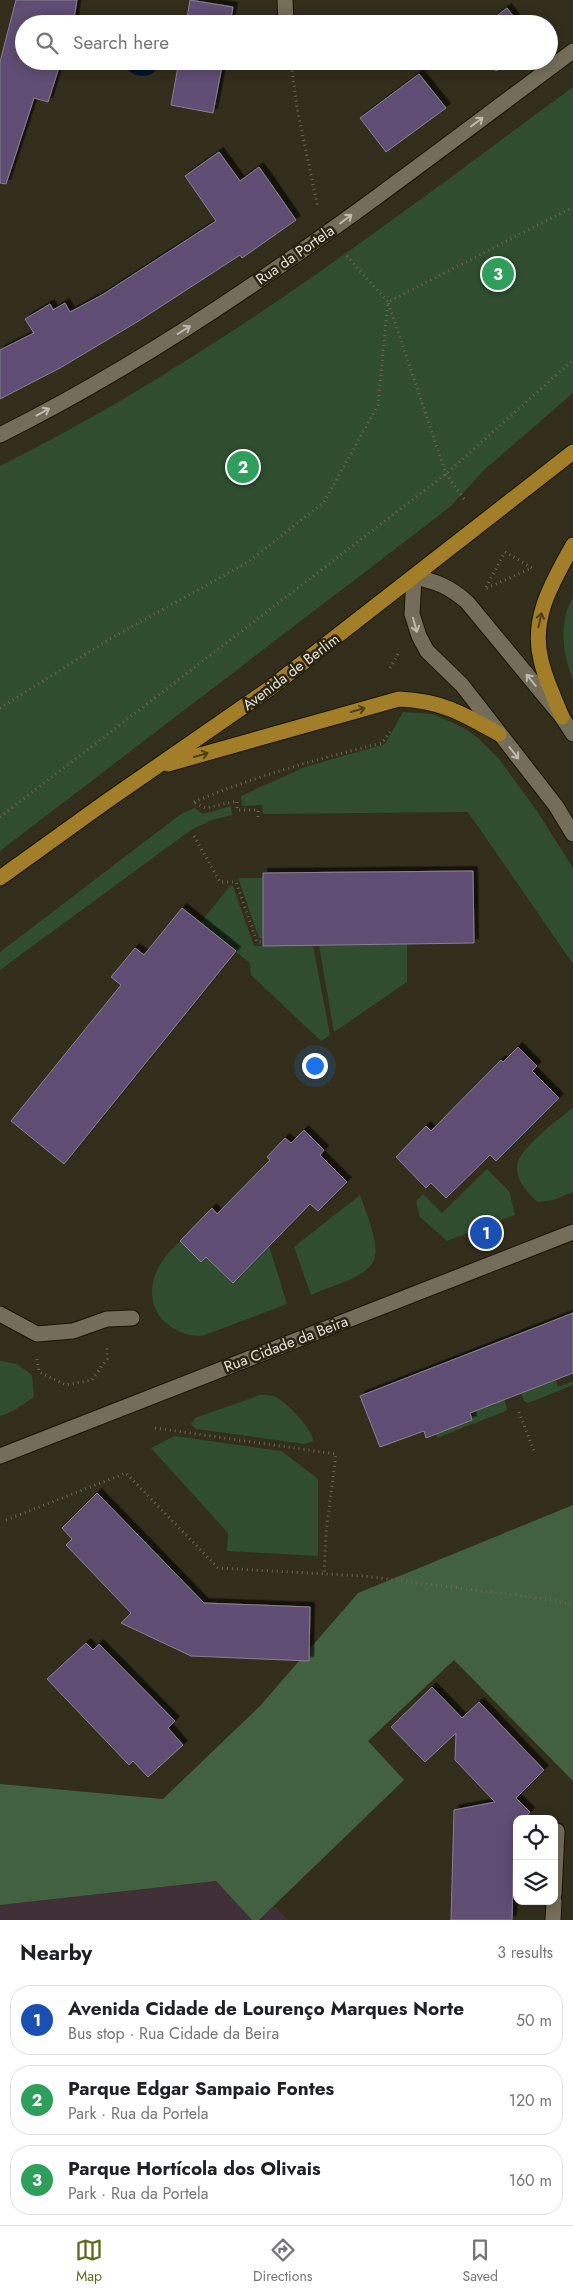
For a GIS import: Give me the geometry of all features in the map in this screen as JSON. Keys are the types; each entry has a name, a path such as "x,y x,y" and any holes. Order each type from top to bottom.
{"main road":[{"name":"Avenida de Berlim","path":"0,878 269,689 573,452"},
{"path":"562,717 540,659 538,628 544,602 573,544"},
{"path":"154,768 399,699 424,700 454,709 499,734"}],"street":[{"path":"285,0 286,15"},
{"name":"Rua da Portela","path":"558,62 573,51"},
{"name":"Rua da Portela","path":"0,434 130,364 223,306 328,232 547,70"},
{"path":"573,734 562,717 467,602 450,588 434,581 414,577 412,614 418,636 427,651 462,685 556,806 573,834"},
{"name":"Rua Cidade da Beira","path":"0,1456 573,1232"},
{"path":"0,1314 37,1334 73,1331 106,1319 132,1318"},
{"path":"553,1920 554,1905"}],"path":[{"path":"292,70 297,108 320,214"},
{"path":"388,302 573,207"},
{"path":"340,249 388,302 446,474 464,500"},
{"path":"0,708 108,640 248,562 324,502 378,404 388,302"},
{"path":"0,817 446,474 573,360"},
{"path":"505,552 532,568 516,575 485,589 505,552"},
{"path":"390,668 402,646"},
{"path":"258,821 258,810 237,810 236,801 205,808 194,802 230,787 301,763 382,743 392,728"},
{"path":"194,836 220,882 236,882 257,942 263,942"},
{"path":"39,1372 66,1385 92,1380 107,1359 106,1319"},
{"path":"519,1412 535,1454"},
{"path":"156,1428 336,1454 326,1533 324,1574"},
{"path":"6,1520 126,1473 218,1568 363,1576 552,1600 573,1605"}],"shaded area":[{"path":"216,1881 252,1920 0,1920 0,1905"},
{"path":"274,1906 288,1920 260,1920"}],"green space":[{"path":"573,87 573,393 485,469 450,507 0,851 0,466 76,426 150,383 223,337 365,240"},
{"path":"573,597 573,680 565,649 564,628 565,617"},
{"path":"403,712 433,714 464,728 478,738 499,759 537,811 573,868 573,964 468,812 263,814 262,805 242,806 241,796 305,767 385,744"},
{"path":"231,806 232,815 212,820 191,830 0,970 0,952 181,814 194,808 203,814"},
{"path":"238,878 263,878 263,938 259,938"},
{"path":"230,886 233,886 254,946 313,946 330,1035 321,1041 251,975 250,963 200,923"},
{"path":"407,944 407,982 334,1032 319,945"},
{"path":"573,1108 573,1192 553,1200 538,1202 527,1191 518,1177 517,1166 519,1159 540,1134"},
{"path":"487,1169 509,1191 515,1215 447,1241 420,1217 416,1201 423,1194 442,1213"},
{"path":"360,1195 374,1238 376,1252 373,1263 365,1271 353,1278 311,1295 294,1247"},
{"path":"180,1241 201,1261 206,1257 269,1246 287,1304 202,1336 190,1335 169,1326 156,1309 152,1299 152,1287 160,1265"},
{"path":"0,1361 17,1364 32,1375 34,1397 13,1411 0,1416"},
{"path":"556,1380 558,1387 573,1381 573,1385 528,1403 524,1401 521,1393"},
{"path":"260,1395 274,1397 288,1406 305,1425 313,1441 304,1444 196,1429 191,1424 195,1418"},
{"path":"504,1399 506,1411 437,1438 436,1434 472,1420 470,1413"},
{"path":"175,1436 281,1451 318,1479 318,1556 227,1551 228,1533 151,1448"},
{"path":"573,1505 573,1781 454,1660 368,1741 404,1780 259,1920 252,1920 216,1881 0,1905 0,1784 163,1799 260,1706 358,1593"}],"water":[{"path":"128,70 156,70 153,73 142,76"}],"building":[{"path":"16,0 77,0 74,15 15,15 15,70 58,70 48,102 34,98 6,184 0,183 0,62"},
{"path":"190,0 233,7 232,15 188,15"},
{"path":"507,8 512,15 498,15"},
{"path":"177,70 221,70 213,113 171,105"},
{"path":"419,74 446,108 386,152 360,118"},
{"path":"219,152 240,181 259,167 296,220 242,258 240,255 137,322 60,368 0,399 0,350 34,333 25,319 50,304 53,310 65,303 70,312 102,295 216,221 185,176"},
{"path":"473,871 474,943 263,946 263,873"},
{"path":"182,908 236,951 64,1164 11,1121 121,985 111,977 135,948 144,955"},
{"path":"518,1047 537,1066 532,1071 559,1098 496,1161 490,1155 446,1198 431,1183 426,1188 396,1157 426,1126 431,1131 501,1060 503,1062"},
{"path":"304,1130 324,1150 320,1155 347,1182 318,1211 310,1204 233,1283 206,1257 201,1262 180,1241 212,1208 217,1214 270,1160 267,1157 285,1138 291,1143"},
{"path":"573,1313 573,1373 470,1413 472,1420 426,1438 424,1431 380,1447 360,1396"},
{"path":"97,1493 204,1603 310,1607 309,1661 191,1656 121,1623 131,1613 66,1545 72,1539 62,1528"},
{"path":"86,1643 93,1650 99,1644 175,1721 168,1728 183,1745 148,1777 133,1761 129,1765 47,1679"},
{"path":"432,1687 462,1718 479,1702 544,1770 516,1798 530,1812 527,1815 513,1815 512,1920 451,1920 454,1810 495,1802 455,1760 456,1733 425,1762 391,1727"}],"place":[{"name":"Parque Hortícola dos Olivais","path":"498,274"},
{"name":"Parque Edgar Sampaio Fontes","path":"243,467"},
{"name":"Avenida Cidade de Lourenço Marques Norte","path":"486,1233"}]}
